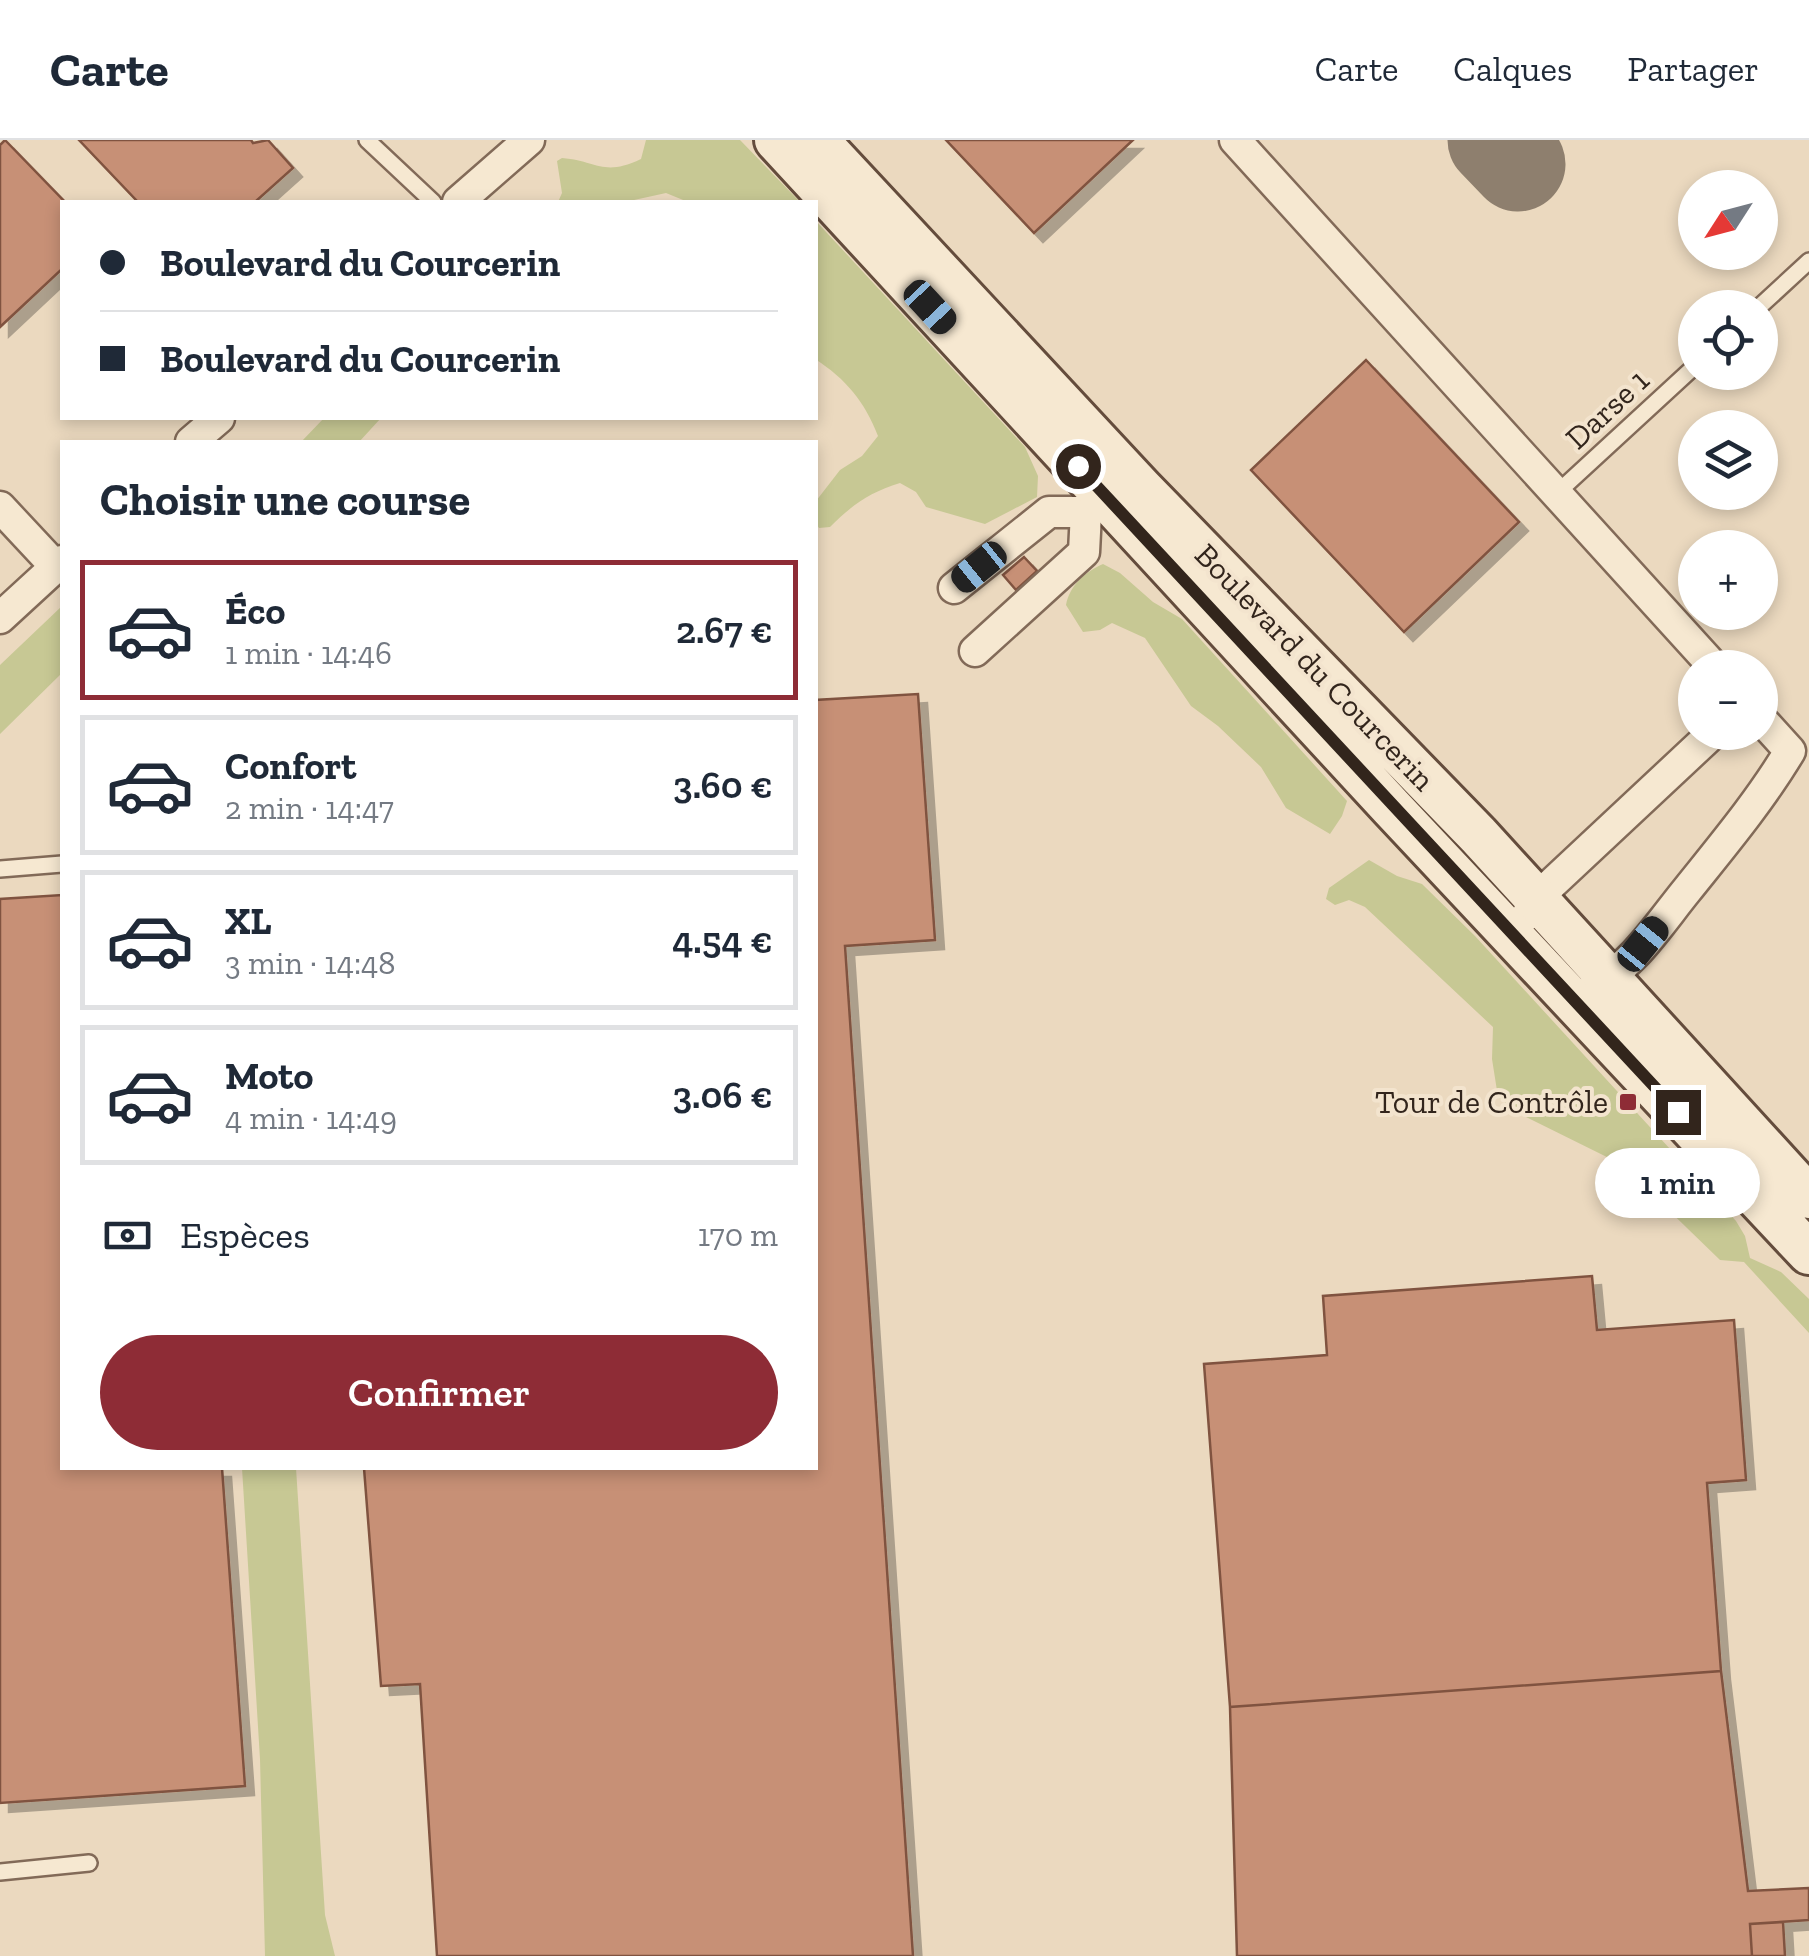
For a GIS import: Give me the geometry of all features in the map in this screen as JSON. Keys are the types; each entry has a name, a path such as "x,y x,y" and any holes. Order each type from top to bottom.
{"main road":[{"name":"Boulevard du Courcerin","path":"776,140 1809,1253"},
{"name":"Boulevard du Courcerin","path":"817,140 1109,497 1478,835 1809,1197"}],"street":[{"path":"460,200 530,140"},
{"path":"1234,140 1699,650"},
{"path":"194,440 217,420"},
{"path":"954,588 1049,512 1109,497"},
{"path":"974,652 1084,552 1109,497"},
{"path":"0,507 59,564 0,618"},
{"path":"1570,997 1610,978 1643,944 1741,823 1790,751 1778,738"},
{"path":"1515,938 1536,900 1695,750"},
{"path":"1391,807 1418,798 1450,825 1478,835"}],"lane":[{"path":"367,140 432,200"},
{"path":"1778,290 1809,261"},
{"name":"Darse 1","path":"1557,493 1678,382"},
{"path":"0,869 60,864"},
{"path":"0,1872 89,1863"}],"green space":[{"path":"646,140 740,140 798,200 683,200 666,193 634,200 559,200 562,193 557,161 562,158 609,167 641,159"},
{"path":"818,223 1025,447 1038,476 1037,497 985,524 926,507 916,492 900,483 862,500 830,527 819,528 818,498 840,470 862,456 878,436 867,412 836,375 818,361"},
{"path":"322,420 379,420 361,440 303,440"},
{"path":"1103,564 1182,619 1347,801 1330,834 1286,808 1261,767 1191,706 1145,638 1112,623 1100,630 1083,632 1066,605 1068,598 1079,580"},
{"path":"60,608 60,675 0,734 0,665"},
{"path":"1369,860 1397,876 1422,884 1475,936 1736,1221 1745,1236 1750,1258 1781,1272 1809,1299 1809,1333 1744,1262 1720,1260 1621,1164 1522,1115 1498,1097 1492,1059 1493,1027 1365,907 1349,900 1335,905 1326,899 1329,888"},
{"path":"242,1470 296,1470 325,1915 335,1956 265,1956 260,1759"}],"building":[{"path":"5,140 63,200 60,200 60,271 0,327 0,145"},
{"path":"79,140 268,140 293,168 257,200 136,200"},
{"path":"946,140 1133,140 1034,233"},
{"path":"1366,360 1519,522 1404,632 1251,470"},
{"path":"1024,557 1037,571 1016,590 1003,575"},
{"path":"918,694 935,940 845,946 913,1956 437,1956 420,1684 381,1686 364,1470 818,1470 818,700"},
{"path":"60,895 60,1470 222,1470 245,1786 0,1803 0,899"},
{"path":"1592,1276 1597,1330 1734,1320 1746,1480 1707,1483 1721,1671 1230,1707 1204,1364 1327,1355 1323,1296"},
{"path":"1721,1671 1748,1891 1809,1888 1809,1920 1750,1924 1752,1956 1237,1956 1230,1707"},
{"path":"1783,1922 1785,1956 1752,1956 1750,1924"}],"taxiway":[{"path":"1495,140 1518,164"}],"place":[{"name":"Tour de Contrôle","path":"1628,1102"}],"route":[{"path":"1078,466 1678,1112"}]}
